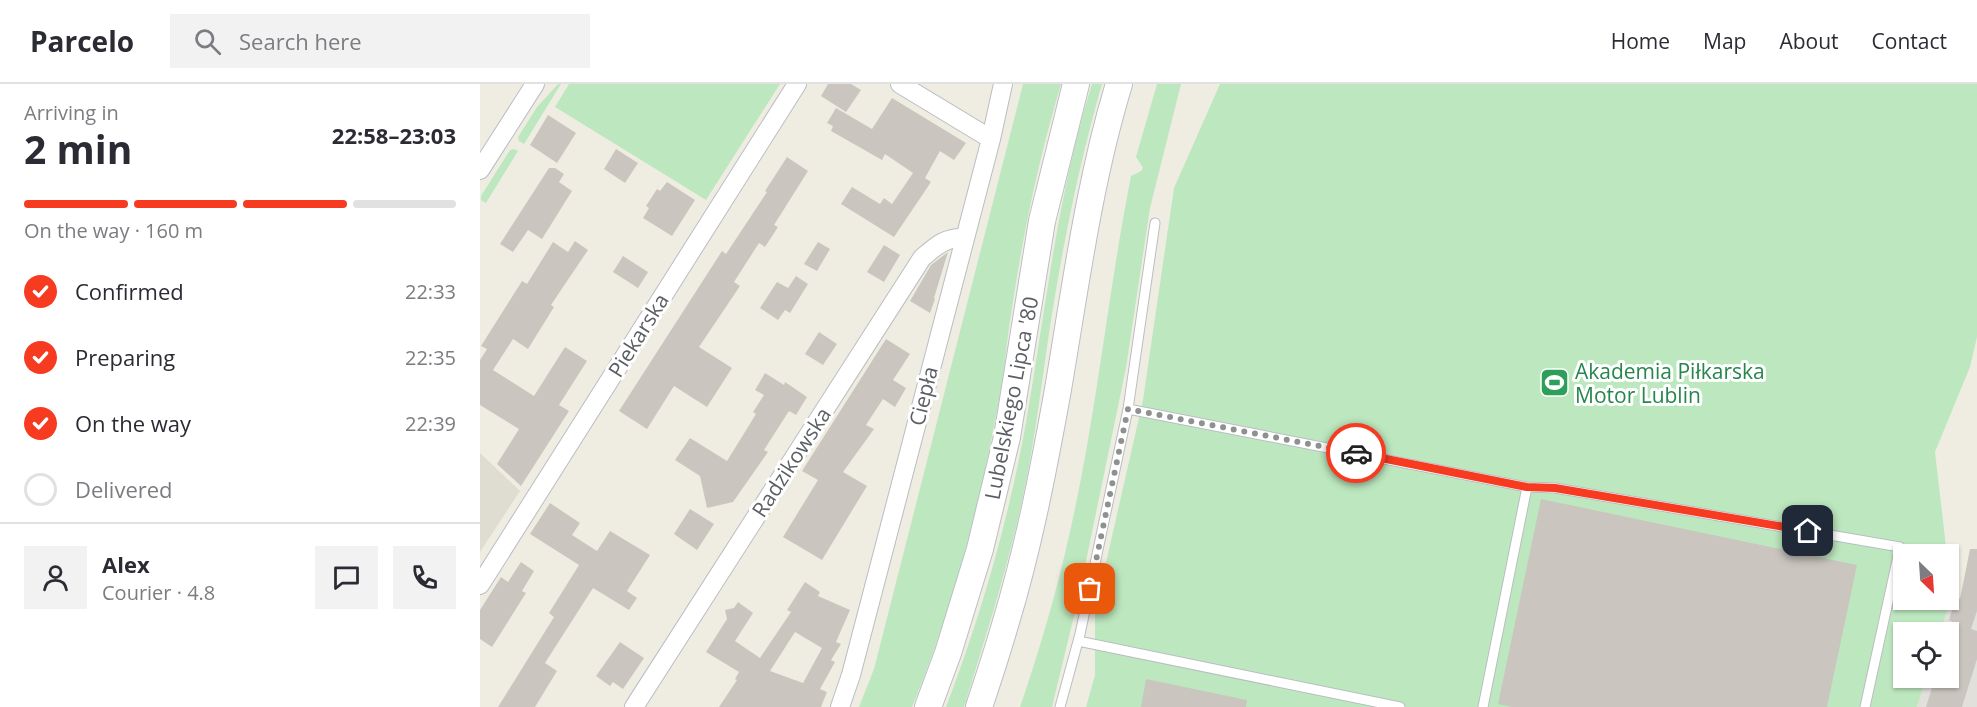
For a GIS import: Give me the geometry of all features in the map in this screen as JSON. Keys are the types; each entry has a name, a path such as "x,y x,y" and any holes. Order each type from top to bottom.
{"main road":[{"name":"Lubelskiego Lipca '80","path":"928,707 948,653 980,549 1007,437 1042,221 1076,84"},
{"name":"Lubelskiego Lipca '80","path":"979,707 1006,624 1031,524 1057,395 1076,274 1105,135 1119,84"}],"street":[{"name":"Piekarska","path":"480,585 796,84"},
{"path":"900,84 991,139"},
{"name":"Ciepła","path":"840,707 851,675 991,139 1003,84"},
{"path":"480,170 533,85"},
{"name":"Radzikowska","path":"634,707 922,258 939,243 952,238 964,238"}],"lane":[{"path":"1060,707 1078,641 1128,409 1155,223"},
{"path":"1128,409 1527,487 1555,488 1900,547 1865,707"},
{"path":"1483,707 1527,487"},
{"path":"1078,641 1400,707"}],"shaded area":[{"path":"480,453 520,491 480,552"},
{"path":"1959,597 1977,603 1977,707 1917,707 1923,688 1959,688 1959,622 1943,622 1947,610 1959,610"}],"green space":[{"path":"558,84 561,84 524,144 519,141 518,137 537,107"},
{"path":"569,84 780,84 706,200 555,107"},
{"path":"1023,84 1061,84 1027,219 1011,312 1002,383 977,506 942,628 912,707 859,707 874,669"},
{"path":"1092,84 1102,84 1065,242 1051,318 1032,449 1015,531 964,707 946,707 984,596 1014,482 1062,203"},
{"path":"1157,84 1181,84 1150,208 1126,368 1079,595 1052,707 1020,707 1048,618 1071,527 1088,440 1131,176 1143,168 1136,157"},
{"name":"Akademia Piłkarska Motor Lublin","path":"1220,84 1977,84 1977,337 1970,367 1935,452 1946,544 1893,544 1893,610 1947,610 1943,622 1893,622 1893,688 1923,688 1917,707 1086,707 1095,675 1095,611 1143,400 1174,188"},
{"path":"510,150 518,151 486,203 481,200 481,196"}],"building":[{"path":"828,84 851,84 861,90 846,112 821,96"},
{"path":"892,98 966,143 954,160 940,151 925,178 931,182 894,237 841,204 852,187 880,204 884,198 892,204 913,173 885,154 882,160 831,131 833,126 827,123 836,108 872,129"},
{"path":"548,115 576,133 557,163 530,145"},
{"path":"616,149 638,163 625,183 604,169"},
{"path":"787,157 808,171 774,225 778,227 765,247 759,243 734,282 740,286 699,347 732,368 707,407 674,386 647,429 619,411 722,251 726,254"},
{"path":"549,168 555,168 564,174 559,182 572,191 542,239 528,230 513,252 500,244"},
{"path":"667,182 695,200 672,236 643,218 649,208 646,206 657,189 660,191"},
{"path":"575,241 588,250 551,305 554,307 528,349 513,339 493,370 534,396 565,347 587,361 559,405 569,411 521,486 497,464 519,429 480,405 480,360 487,349 481,346 522,281 527,284 553,242 568,252"},
{"path":"818,242 830,249 817,271 804,264"},
{"path":"884,245 900,255 884,282 867,272"},
{"path":"948,252 930,313 910,301 931,265"},
{"path":"623,256 648,272 638,288 613,272"},
{"path":"796,276 808,284 790,313 785,310 778,320 760,308 777,282 788,288"},
{"path":"819,332 837,344 823,365 805,354"},
{"path":"886,339 910,354 893,380 906,388 895,407 883,399 866,425 874,429 843,472 867,486 822,560 783,537 818,480 802,471"},
{"path":"765,373 784,385 785,382 807,397 796,415 789,411 764,450 768,452 733,502 707,508 700,476 675,460 690,438 727,461 756,414 753,412 764,395 755,390"},
{"path":"1541,499 1857,565 1827,707 1512,707 1498,704"},
{"path":"550,503 580,523 572,535 597,551 610,531 650,555 627,591 637,598 629,610 593,588 545,663 557,671 535,707 498,707 554,617 549,613 579,565 530,534"},
{"path":"690,509 714,524 697,550 674,534"},
{"path":"1970,549 1977,549 1977,611 1971,629 1977,631 1977,659 1962,707 1926,707 1932,688 1959,688 1959,622 1949,620 1952,610 1959,610"},
{"path":"521,562 534,571 522,591 526,593 492,647 480,639 480,610 501,577 508,582"},
{"path":"805,582 820,592 818,596 850,610 836,642 841,644 831,660 835,662 820,689 827,692 821,707 719,707 737,680 735,679 739,672 706,652 727,619 725,610 734,608 738,602 753,613 735,641 760,658 791,612 787,610","holes":["795,632 822,648 803,683 770,671"]},
{"path":"620,642 644,658 623,689 613,682 610,686 596,676"},
{"path":"1146,679 1247,700 1246,707 1141,707"}],"way so far":[{"path":"1090,589 1128,409 1356,453"}],"place":[{"name":"Akademia Piłkarska Motor Lublin","path":"1554,383"}],"route":[{"path":"1356,453 1527,487 1555,488 1808,531"}]}
